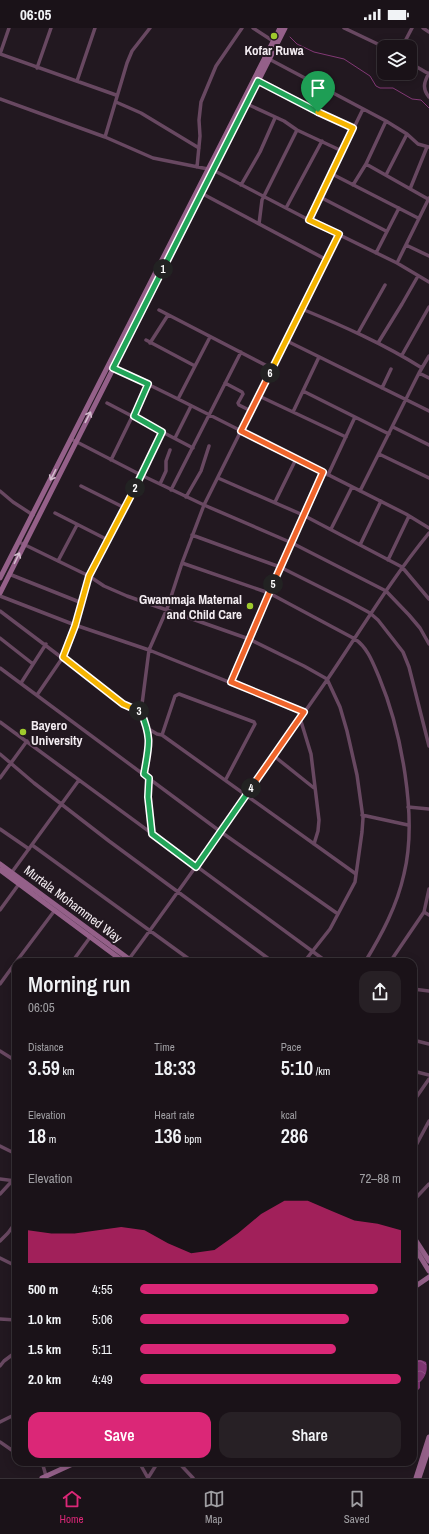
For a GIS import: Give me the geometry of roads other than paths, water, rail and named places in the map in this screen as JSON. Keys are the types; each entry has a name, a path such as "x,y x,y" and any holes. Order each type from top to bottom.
{"main road":[{"path":"0,593 10,574 22,543 35,516 211,170 280,28"},
{"path":"111,367 202,193 211,170 247,104 285,28"},
{"path":"6,582 0,578 22,543"},
{"name":"Murtala Mohammed Way","path":"0,864 125,958"},
{"name":"Murtala Mohammed Way","path":"0,870 90,936 124,958"},
{"path":"417,1242 429,1261"},
{"path":"417,1252 429,1271"},
{"path":"417,1285 429,1277"},
{"path":"416,1478 429,1436"},
{"path":"419,1478 429,1448"},
{"path":"44,1477 68,1466"}],"street":[{"path":"9,28 0,54 116,95"},
{"path":"37,68 51,28"},
{"path":"77,81 95,28"},
{"path":"105,137 116,102 116,95 132,52 150,28"},
{"path":"197,167 201,102 216,66 242,28"},
{"path":"253,28 273,42"},
{"path":"344,28 377,44"},
{"path":"406,40 412,28"},
{"path":"423,28 429,32"},
{"path":"269,60 363,109 407,134 418,144 428,147 410,189"},
{"path":"417,67 429,74 424,87 425,92 429,97"},
{"path":"258,81 305,106 353,128"},
{"path":"0,99 105,137 154,158 211,170 397,263 429,282"},
{"path":"116,102 141,113 199,148"},
{"path":"247,104 342,151"},
{"path":"309,220 363,109"},
{"path":"241,185 260,152 275,118"},
{"path":"353,185 366,164 386,122"},
{"path":"259,224 260,205 263,196 297,130"},
{"path":"386,175 407,134"},
{"path":"286,208 322,142"},
{"path":"366,164 429,199 418,218 397,263"},
{"path":"332,174 418,218"},
{"path":"202,193 327,260"},
{"path":"320,197 386,231"},
{"path":"376,253 399,208"},
{"path":"144,774 149,745 147,728 141,712 149,650 167,609 182,563 204,505 339,234"},
{"path":"406,245 429,256"},
{"path":"378,343 418,276"},
{"path":"358,333 385,284"},
{"path":"402,355 429,307"},
{"path":"302,309 358,333 402,355 422,368"},
{"path":"159,310 273,369"},
{"path":"150,343 168,315"},
{"path":"178,399 210,337"},
{"path":"146,340 195,366"},
{"path":"287,341 429,411"},
{"path":"171,490 240,352"},
{"path":"360,491 393,427 405,399 429,356"},
{"path":"293,412 319,357"},
{"path":"111,367 148,384 381,501 429,528"},
{"path":"382,388 391,369"},
{"path":"419,373 429,378"},
{"path":"225,383 242,392 238,403 251,411"},
{"path":"111,460 134,416 148,384"},
{"path":"304,391 389,434"},
{"path":"259,396 346,437"},
{"path":"107,403 192,448"},
{"path":"175,438 191,406"},
{"path":"328,475 355,417"},
{"path":"393,427 429,445"},
{"path":"36,695 63,657 75,626 89,576 125,508 162,432"},
{"path":"74,440 141,476 292,543 386,591 420,628 429,644"},
{"path":"186,497 201,471 209,446"},
{"path":"160,484 166,471 166,461 170,450"},
{"path":"379,454 429,478"},
{"path":"275,502 296,458"},
{"path":"231,682 280,567 323,472"},
{"path":"218,478 303,515 402,567 429,599"},
{"path":"81,486 125,508"},
{"path":"331,529 352,487"},
{"path":"0,491 13,502 35,516"},
{"path":"360,545 381,501"},
{"path":"56,514 108,540"},
{"path":"388,560 409,516"},
{"path":"58,562 77,525"},
{"path":"131,958 247,795 355,639 370,613 402,567 429,533"},
{"path":"192,535 280,567 370,613 378,620 403,652 409,667 429,746"},
{"path":"22,543 89,576 104,586 127,596 249,639 327,679 340,707 347,731 357,775 362,815 362,832 355,882 330,929 307,958"},
{"path":"182,563 269,593 355,639 363,646 372,661 388,700 399,740 404,766 408,807 408,825 405,873 397,900 382,935 368,958"},
{"path":"10,574 82,603"},
{"path":"0,596 75,626 149,650 304,712"},
{"path":"0,611 46,644 123,704 141,712"},
{"path":"0,638 33,664"},
{"path":"21,683 46,644"},
{"path":"0,668 221,832 338,914"},
{"path":"162,735 175,696 179,694 254,722 255,724 226,780"},
{"path":"300,718 311,754 319,826 314,844"},
{"path":"0,722 321,958"},
{"path":"147,728 157,734 162,735 356,874"},
{"path":"0,778 27,741"},
{"path":"0,754 34,783 109,841 268,958"},
{"path":"274,756 314,788"},
{"path":"149,778 148,797 152,834"},
{"path":"12,872 79,780"},
{"path":"408,807 429,809"},
{"path":"362,815 408,825"},
{"path":"0,829 29,849"},
{"path":"32,844 188,958"},
{"path":"0,910 19,884"},
{"path":"393,958 424,912 428,900 429,889"},
{"path":"19,958 55,910"},
{"path":"424,912 429,915"},
{"path":"75,958 90,936"},
{"path":"0,984 12,968"},
{"path":"417,990 429,991"},
{"path":"417,1041 429,1044"},
{"path":"0,1051 12,1058"},
{"path":"417,1072 429,1075"},
{"path":"417,1096 429,1078"},
{"path":"417,1145 428,1127 429,1121"},
{"path":"0,1146 12,1152"},
{"path":"0,1179 12,1180"},
{"path":"0,1194 12,1182"},
{"path":"417,1197 429,1184"},
{"path":"0,1241 12,1228"},
{"path":"0,1258 12,1264"},
{"path":"0,1319 12,1320"},
{"path":"0,1366 12,1355"},
{"path":"0,1422 12,1416"},
{"path":"0,1442 12,1450"},
{"path":"141,1466 148,1478 156,1466"},
{"path":"182,1466 193,1478"},
{"path":"43,1467 44,1477"}],"water":[{"path":"417,1360 426,1362 427,1367 426,1373 420,1382 420,1388 417,1391"}],"waterway":[{"path":"290,37 297,44 314,52 344,59 370,76 376,86 380,88 393,88 412,99 421,100 429,108"}],"place":[{"name":"Kofar Ruwa","path":"274,36"},
{"name":"Gwammaja Maternal and Child Care","path":"250,606"},
{"name":"Bayero University","path":"23,732"}]}
